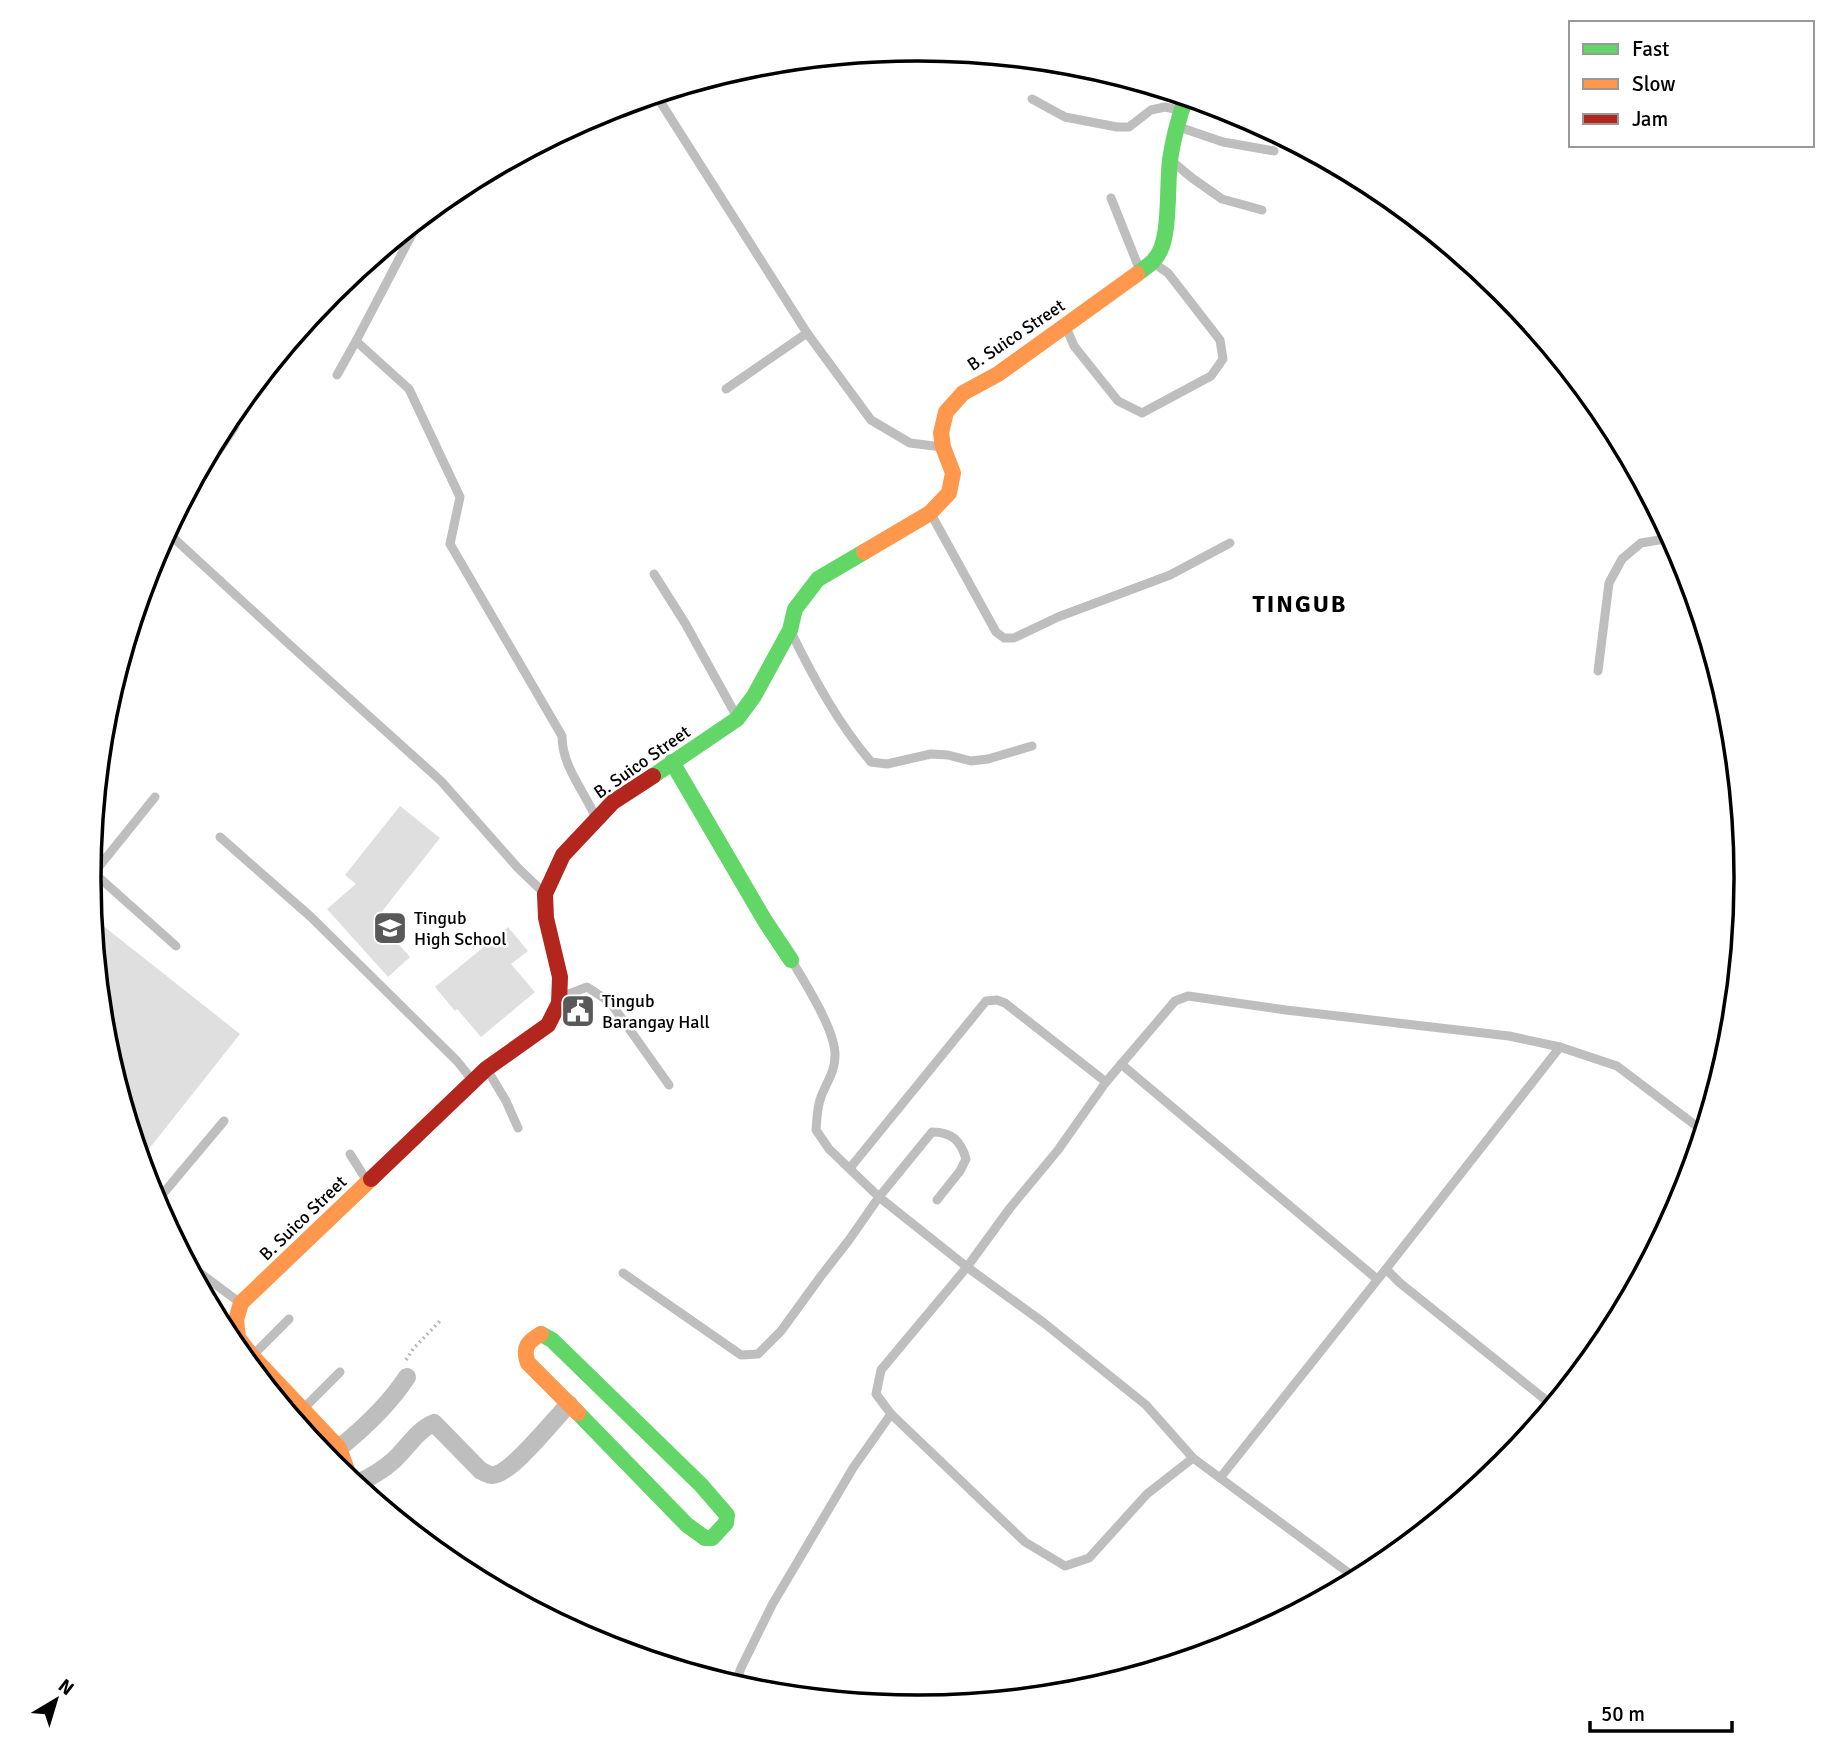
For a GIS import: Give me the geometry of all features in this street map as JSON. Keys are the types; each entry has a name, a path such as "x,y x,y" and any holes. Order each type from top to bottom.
{"street":[{"path":"1147,267 1161,250 1166,232 1170,159 1181,112"},
{"name":"B. Suico Street","path":"545,894 563,856 613,802 737,719 754,695 790,630 794,609 818,579 930,513 949,493 953,473 943,447 941,433 946,412 963,393 998,374 1147,267"},
{"path":"673,762 765,921 791,960"},
{"path":"545,894 546,919 559,977 559,998"},
{"name":"B. Suico Street","path":"241,1303 486,1069 548,1025 559,998"},
{"path":"237,1330 241,1303"},
{"path":"541,1334 552,1340 701,1485 727,1515 726,1523 712,1538 705,1538 687,1525 569,1404 528,1363 524,1354 525,1347 541,1334"},
{"path":"269,1374 340,1448 344,1460"},
{"path":"340,1448 362,1429 407,1377"},
{"path":"365,1479 393,1461 426,1426 434,1423 481,1471 492,1475 504,1471 516,1462 569,1404"}],"lane":[{"path":"1032,99 1065,117 1117,127 1129,127 1151,110 1165,107 1181,112 1223,142 1274,151"},
{"path":"661,103 807,333 870,419 910,443 943,447"},
{"path":"1170,159 1223,199 1262,210"},
{"path":"1065,326 1074,346 1118,401 1142,413 1211,376 1223,359 1220,340 1168,273 1147,267 1111,198"},
{"path":"337,375 410,238"},
{"path":"726,389 807,333"},
{"path":"356,341 409,389 460,497 450,544 562,736 562,751 596,819"},
{"path":"930,513 996,632 1004,638 1014,638 1058,617 1170,575 1230,543"},
{"path":"175,539 441,781 545,894"},
{"path":"1598,671 1608,583 1622,559 1641,543 1660,540"},
{"path":"654,573 685,623 737,719"},
{"path":"790,630 817,685 871,762 887,764 932,754 971,761 988,759 1032,746"},
{"path":"101,863 155,797"},
{"path":"220,836 311,917 474,1081"},
{"path":"101,884 176,946"},
{"path":"791,960 830,1032 836,1054 832,1075 820,1098 816,1130 829,1149 879,1197 1146,1405 1193,1458 1347,1572"},
{"path":"559,998 587,987 610,1002 669,1085"},
{"path":"1193,1458 1147,1494 1089,1558 1065,1566 1025,1542 891,1414 876,1394 881,1370 967,1267 1010,1208 1058,1150 1106,1082 1175,1001 1188,996 1509,1036 1560,1047 1617,1066 1696,1125"},
{"path":"850,1168 986,1001 991,999 1005,1003 1106,1082"},
{"path":"1220,1478 1560,1047"},
{"path":"1121,1064 1377,1279"},
{"path":"486,1069 506,1101 518,1128"},
{"path":"164,1193 224,1121"},
{"path":"623,1273 741,1355 758,1354 781,1331 879,1197 932,1132 943,1132 963,1148 966,1159 937,1200"},
{"path":"350,1154 368,1182"},
{"path":"1386,1269 1546,1400"},
{"path":"205,1276 241,1303"},
{"path":"254,1354 289,1319"},
{"path":"303,1409 340,1371"},
{"path":"739,1675 772,1605 853,1468 891,1414"}],"path":[{"path":"407,1377 405,1361 441,1320"}],"building":[{"path":"400,806 440,838 376,919 410,957 388,977 327,909 356,884 345,875"},
{"path":"102,925 240,1034 148,1151 116,1037"},
{"path":"508,927 528,951 511,964 535,992 481,1037 435,987"},
{"name":"Tingub Barangay Hall","path":"580,997 593,1016 577,1026 570,1015 574,999"}],"traffic: fast":[{"path":"1137,274 1156,258 1163,242 1167,220 1170,160 1183,106"},
{"path":"653,776 737,719 754,696 790,630 795,609 818,579 864,552"},
{"path":"672,762 765,921 791,960"},
{"path":"541,1334 552,1340 701,1485 727,1515 726,1523 712,1538 705,1538 687,1525 578,1413"}],"traffic: slow":[{"path":"864,552 930,513 949,493 953,473 943,447 941,433 946,412 963,393 998,374 1137,274"},
{"path":"237,1331 236,1320 241,1303 371,1179"},
{"path":"541,1334 527,1346 528,1363 578,1413"},
{"path":"270,1375 339,1448 343,1459"}],"traffic: jam":[{"path":"371,1179 486,1069 548,1025 559,1003 560,977 546,918 545,894 563,855 613,802 653,776"}],"place":[{"name":"Tingub High School","path":"390,928"},
{"name":"Tingub Barangay Hall","path":"578,1011"}],"district":[{"name":"TINGUB","path":"1300,604"}]}
